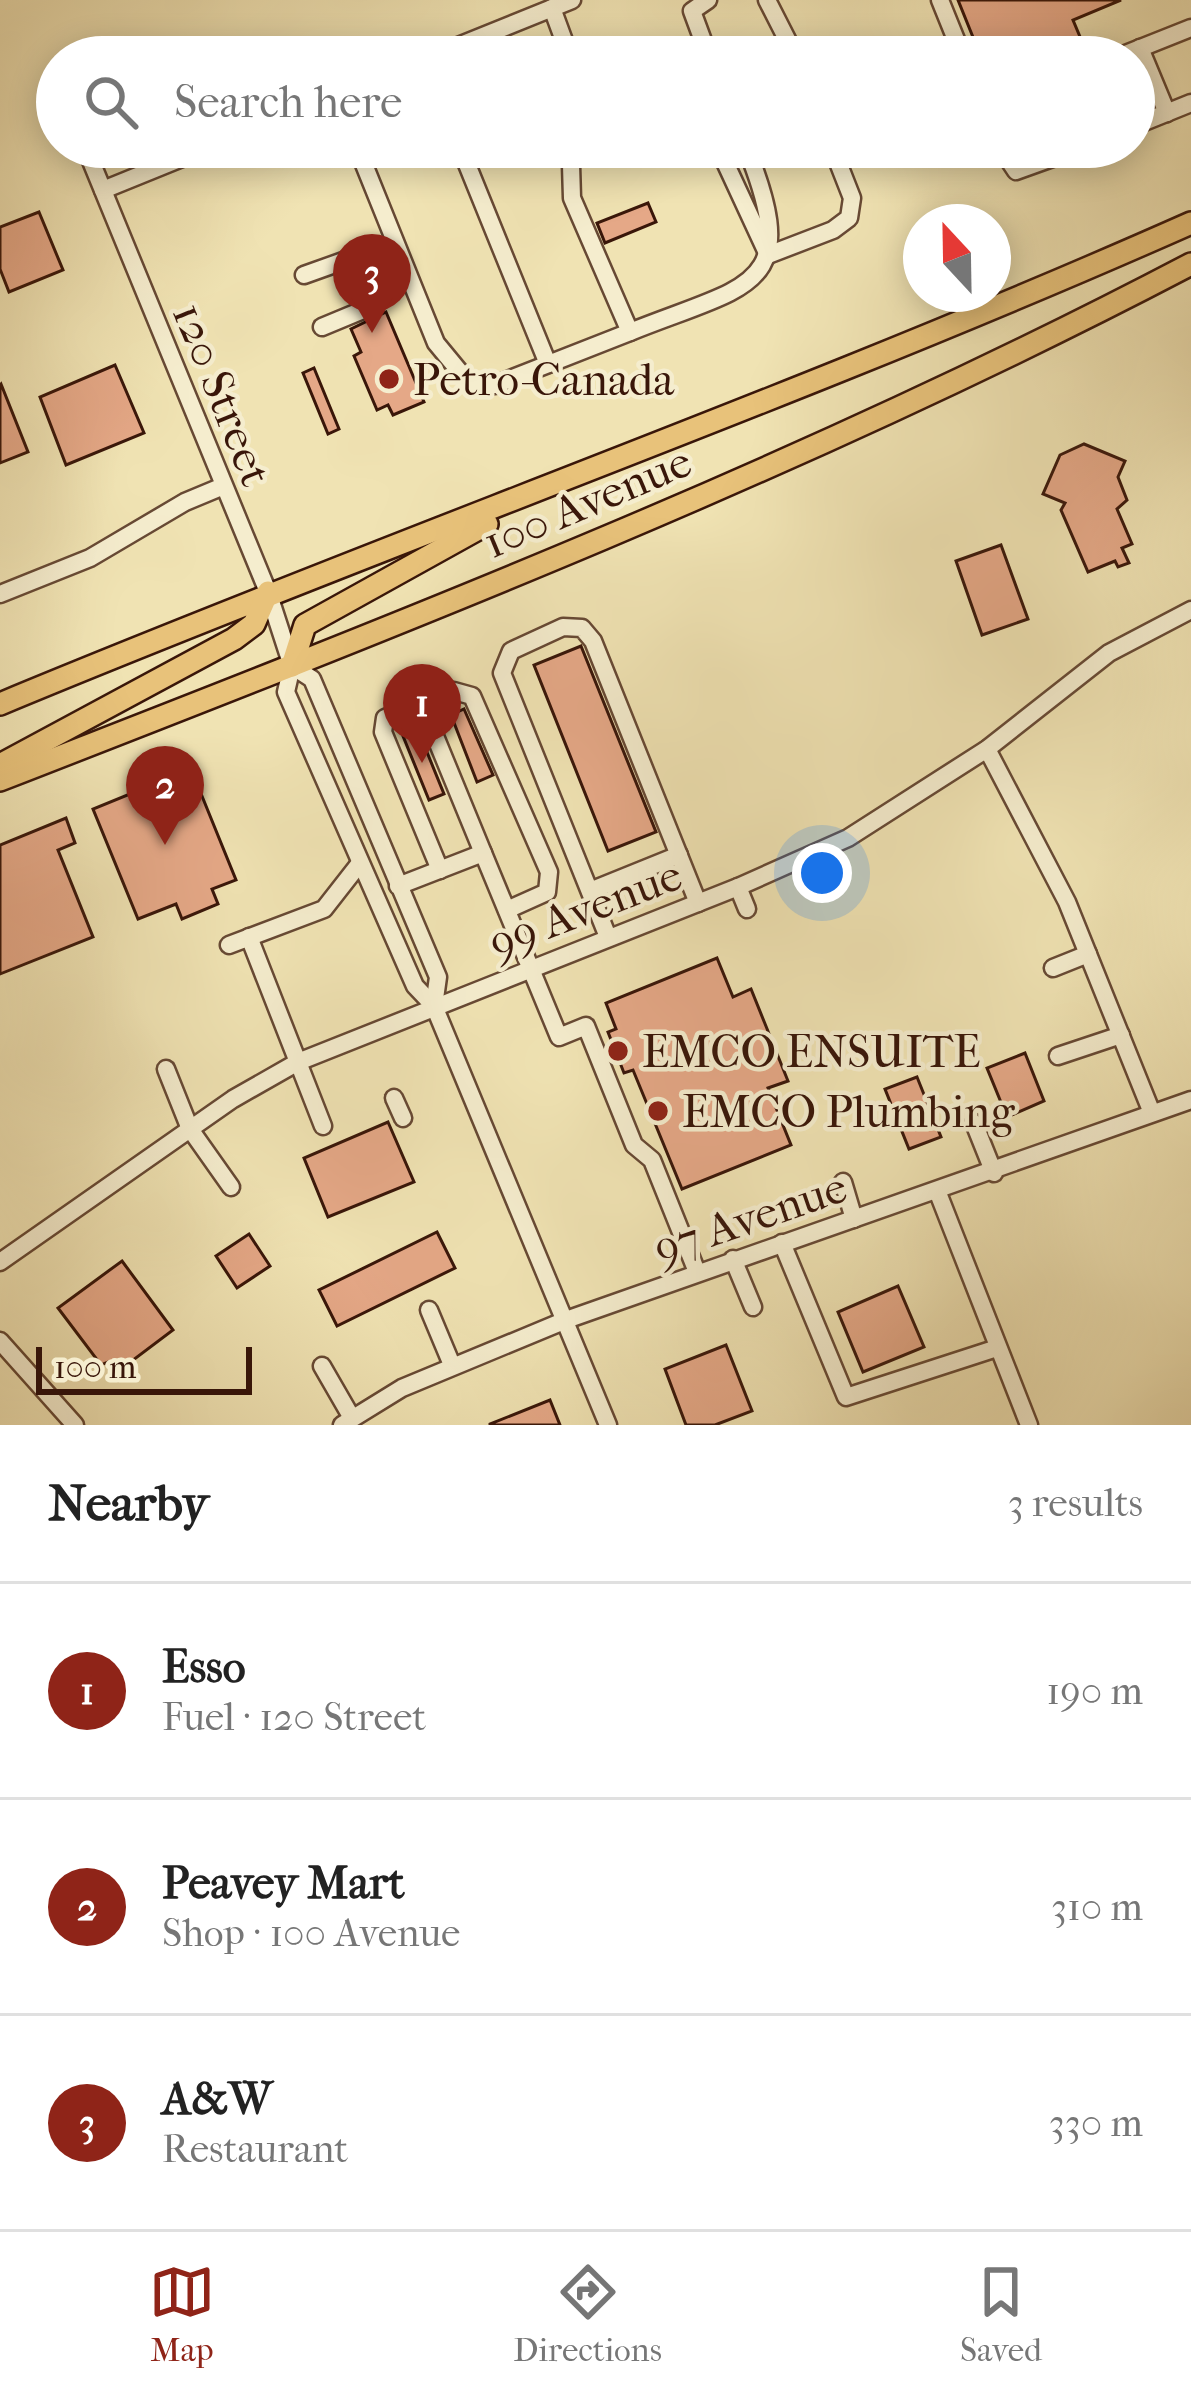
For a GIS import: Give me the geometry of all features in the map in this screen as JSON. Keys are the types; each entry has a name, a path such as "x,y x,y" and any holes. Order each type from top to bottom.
{"main road":[{"name":"100 Avenue","path":"0,704 268,592 554,488 1191,223"},
{"name":"100 Avenue","path":"0,780 292,666 890,416 1191,264"},
{"path":"292,666 305,626 323,613 554,488"},
{"path":"0,765 234,639 254,624 268,592"}],"street":[{"path":"483,36 572,0"},
{"path":"700,36 692,16 694,6 708,0"},
{"path":"767,0 785,36"},
{"path":"940,0 955,36"},
{"path":"552,8 562,36"},
{"path":"1155,42 1191,28"},
{"path":"1155,84 1167,113"},
{"path":"1155,118 1191,104"},
{"name":"120 Street","path":"94,168 268,592 292,666 286,692 415,986 434,1006 608,1425"},
{"path":"103,190 157,168"},
{"path":"366,168 445,361 469,382 482,386 740,288 768,255 833,230 849,218 852,198 840,168"},
{"path":"469,168 548,364"},
{"path":"571,168 572,198 630,332"},
{"path":"728,168 768,255"},
{"path":"754,168 772,219 768,255"},
{"path":"304,275 359,255 373,264 383,290 375,305 322,327"},
{"path":"0,594 90,558 184,502 221,487"},
{"name":"99 Avenue","path":"0,1262 190,1129 298,1062 738,887 848,838 987,749 1109,653 1191,610"},
{"path":"608,937 502,673 511,651 563,627 582,628 593,641 698,903"},
{"name":"120 Street","path":"292,666 312,679 437,977 434,1006"},
{"path":"440,870 382,724 421,702 454,691 472,696 549,872 547,892 507,910"},
{"path":"421,702 559,1037 586,1026 634,1144 652,1160 697,1272"},
{"path":"987,749 1042,850 1152,1113"},
{"path":"398,886 483,853"},
{"path":"590,891 679,856"},
{"path":"229,945 324,909 360,863"},
{"path":"738,887 747,909"},
{"path":"249,938 323,1126"},
{"path":"1053,968 1088,954"},
{"path":"1058,1056 1120,1035"},
{"path":"166,1069 190,1129 231,1186"},
{"path":"394,1098 403,1118"},
{"name":"97 Avenue","path":"347,1422 452,1366 566,1320 1191,1100"},
{"path":"974,1123 994,1173"},
{"path":"844,1182 854,1219"},
{"path":"938,1192 1028,1425"},
{"path":"782,1243 846,1397 997,1348"},
{"path":"733,1259 753,1306"},
{"path":"429,1310 452,1366"},
{"path":"0,1341 75,1425"},
{"path":"322,1366 347,1422"}],"building":[{"path":"958,0 1121,0 1073,20 1080,36 973,36"},
{"path":"648,203 656,222 605,243 597,223"},
{"path":"39,212 63,270 9,292 0,269 0,227"},
{"name":"Petro-Canada","path":"386,312 424,402 393,415 388,405 377,410 354,356 361,352 351,329"},
{"path":"115,365 144,433 66,465 40,397"},
{"path":"314,368 339,429 328,434 303,373"},
{"path":"0,385 28,452 0,463"},
{"path":"1084,444 1125,461 1118,477 1127,500 1117,509 1132,544 1122,548 1129,563 1118,567 1115,561 1088,572 1061,510 1065,503 1043,494 1060,455"},
{"path":"1001,545 1028,619 982,635 956,561"},
{"path":"581,646 656,832 608,851 534,665"},
{"path":"464,709 493,775 477,782 451,715"},
{"path":"418,730 444,794 429,800 403,736"},
{"path":"191,769 236,880 212,889 218,904 182,919 176,904 138,919 93,809"},
{"path":"66,818 75,843 58,850 93,937 0,974 0,845"},
{"path":"717,958 733,997 751,989 788,1081 768,1088 791,1145 682,1189 633,1070 624,1073 608,1032 616,1029 606,1003"},
{"path":"1025,1053 1044,1101 1007,1117 987,1068"},
{"path":"917,1077 941,1137 909,1149 885,1089"},
{"path":"388,1122 414,1182 328,1217 304,1158"},
{"path":"437,1232 455,1268 337,1326 319,1290"},
{"path":"249,1234 270,1266 237,1288 216,1256"},
{"path":"122,1261 173,1330 116,1373 108,1362 101,1365 58,1308"},
{"path":"898,1286 924,1347 863,1372 838,1312"},
{"path":"726,1345 752,1411 715,1425 686,1425 665,1369"},
{"path":"550,1400 560,1425 490,1425 490,1424"}],"place":[{"name":"A&W","path":"372,333"},
{"name":"Petro-Canada","path":"389,379"},
{"name":"Esso","path":"422,763"},
{"name":"Peavey Mart","path":"165,845"},
{"name":"EMCO ENSUITE","path":"618,1051"},
{"name":"EMCO Plumbing","path":"658,1111"}]}
